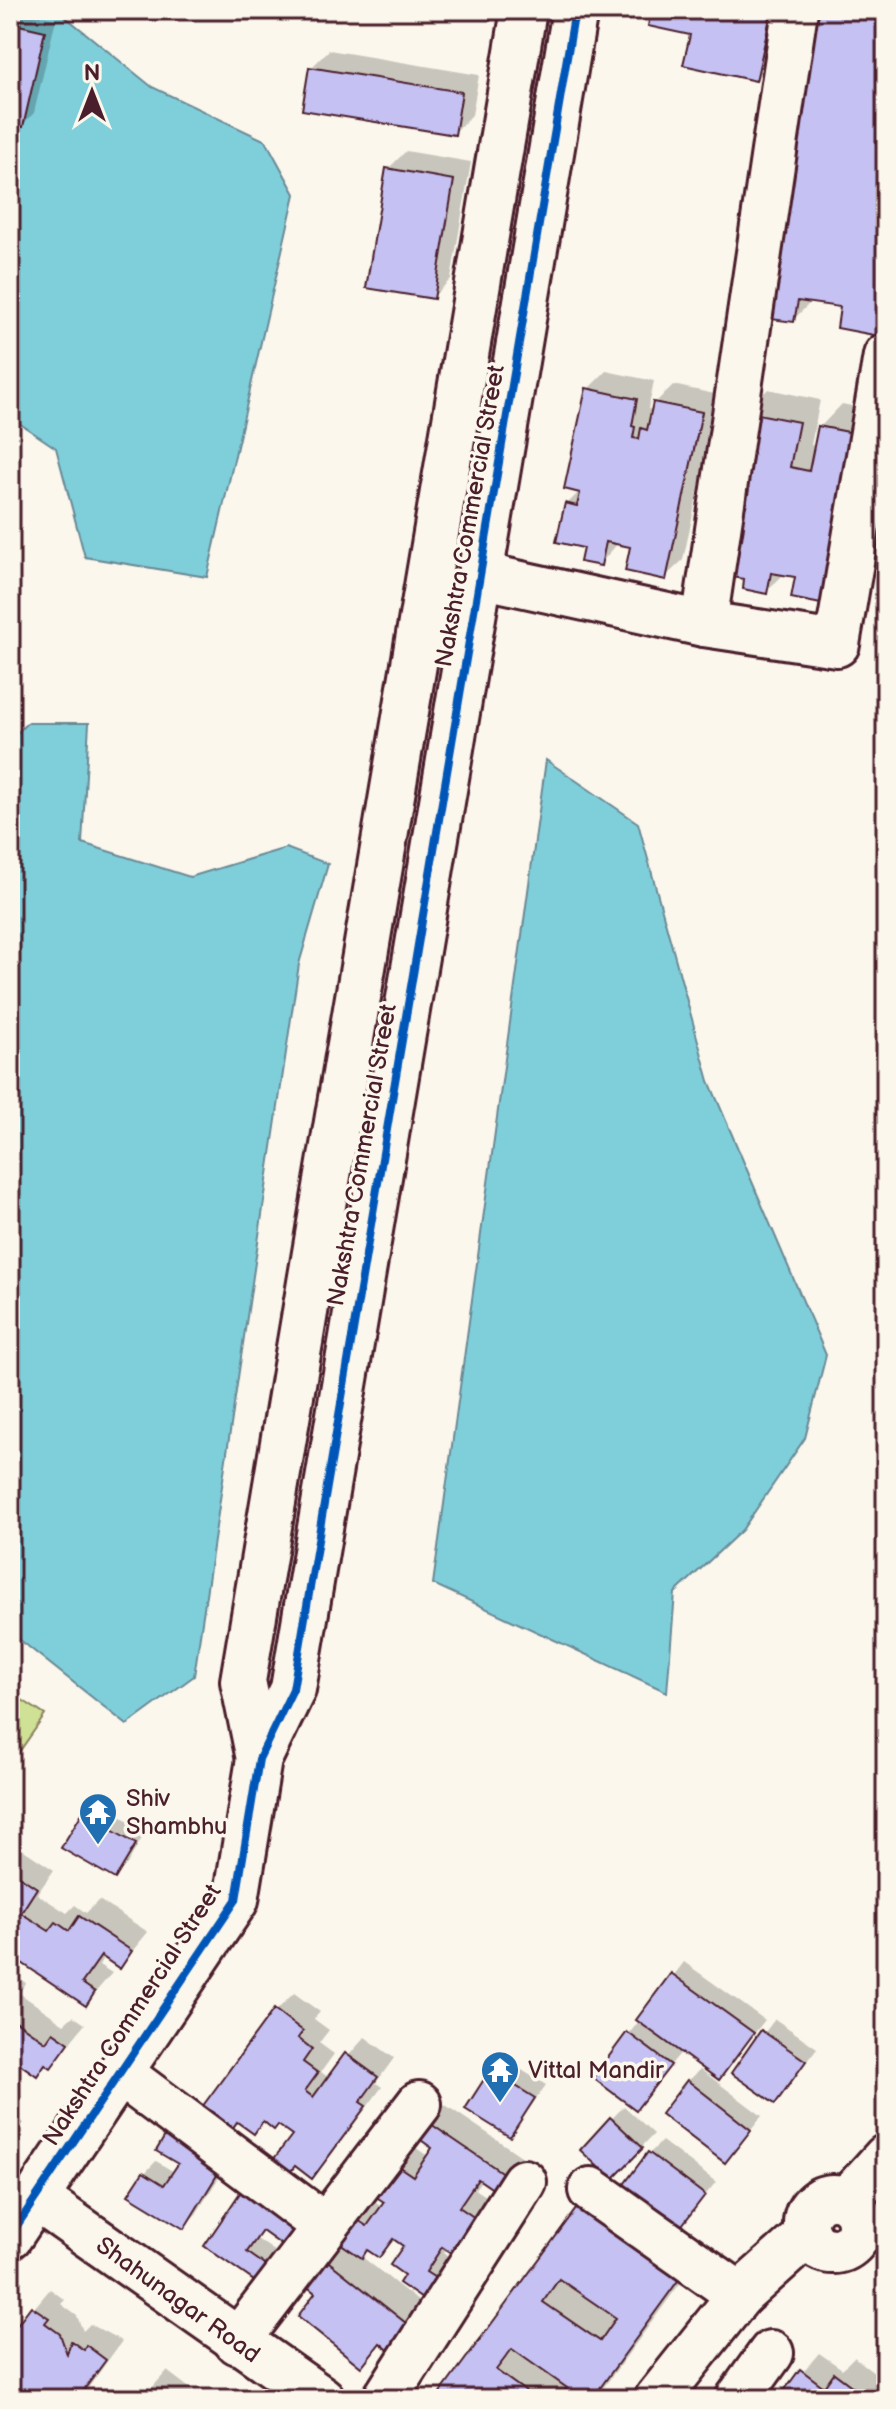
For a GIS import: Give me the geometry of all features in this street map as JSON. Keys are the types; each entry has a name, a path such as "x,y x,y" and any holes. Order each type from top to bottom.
{"street":[{"name":"Nakshtra Commercial Street","path":"259,1759 243,1681 524,10"},
{"name":"Nakshtra Commercial Street","path":"10,2236 236,1900 259,1759 293,1689 575,10"},
{"path":"704,624 795,10"},
{"path":"480,575 704,624 837,644 886,356"},
{"path":"120,2073 325,2226"},
{"path":"237,2342 419,2104"},
{"path":"657,2399 740,2295 808,2234 820,2247 838,2251 847,2247 864,2226 886,2157"},
{"path":"385,2399 524,2182"},
{"path":"591,2190 740,2295"},
{"name":"Shahunagar Road","path":"36,2198 237,2342 267,2384 322,2399"},
{"path":"738,2399 771,2353"}],"green space":[{"path":"10,1692 45,1715 10,1765"}],"water":[{"path":"10,10 57,10 152,87 266,141 295,194 207,577 85,557 56,448 10,417"},
{"path":"27,723 89,723 82,843 190,877 286,848 328,864 299,964 194,1676 127,1725 10,1632 10,740"},
{"path":"546,760 638,823 709,1081 826,1355 805,1438 742,1530 675,1593 667,1692 433,1584"}],"building":[{"path":"651,10 772,10 756,81 683,65 690,35 648,26"},
{"path":"805,10 850,10 886,16 886,296 879,336 837,328 840,307 798,301 794,322 755,317"},
{"path":"10,23 45,31 23,127 10,125"},
{"path":"309,67 462,92 455,135 302,110"},
{"path":"386,168 454,180 434,299 366,288"},
{"path":"586,388 637,399 633,438 639,439 641,428 647,430 653,402 702,412 666,580 625,571 630,547 606,542 601,566 580,562 583,548 556,542 565,503 577,506 580,493 564,489"},
{"path":"743,411 799,422 790,467 809,471 818,426 869,436 836,607 791,598 795,577 771,573 767,594 743,589 744,579 721,575 729,536 742,539 744,526 722,521 726,503 746,506 749,489 729,485"},
{"name":"Shiv Shambhu","path":"82,1813 136,1844 115,1879 61,1848"},
{"path":"10,1870 37,1888 21,1913 49,1931 56,1922 69,1931 79,1916 132,1951 120,1969 101,1956 82,1983 95,1992 86,2006 10,1955"},
{"path":"671,1973 754,2033 719,2080 636,2020"},
{"path":"274,2009 303,2031 298,2038 312,2049 303,2062 318,2073 305,2091 313,2097 345,2053 378,2077 360,2102 366,2106 312,2179 295,2166 283,2181 266,2169 292,2135 278,2125 274,2130 263,2121 254,2134 237,2122 232,2129 202,2107"},
{"path":"10,2017 46,2042 53,2032 69,2043 51,2068 45,2064 37,2076 14,2060 10,2066"},
{"path":"761,2030 806,2061 775,2104 731,2073"},
{"path":"627,2032 671,2065 636,2110 593,2078"},
{"name":"Vittal Mandir","path":"490,2070 535,2098 510,2137 465,2109"},
{"path":"687,2080 751,2130 725,2163 661,2114"},
{"path":"610,2117 643,2148 612,2180 580,2150"},
{"path":"422,2118 513,2180 503,2196 478,2179 459,2207 484,2224 464,2262 442,2247 426,2272 448,2286 434,2307 399,2283 404,2275 390,2265 403,2246 393,2239 379,2258 367,2250 362,2258 328,2235 344,2211 367,2226 384,2202 361,2187 392,2162 413,2176 432,2148 411,2133"},
{"path":"166,2134 222,2167 184,2229 128,2195 143,2172 164,2185 178,2164 156,2151"},
{"path":"648,2152 705,2195 679,2229 622,2187"},
{"path":"244,2187 298,2225 283,2246 262,2231 247,2252 268,2267 257,2283 204,2246"},
{"path":"579,2205 680,2278 592,2399 558,2399 567,2388 512,2349 496,2370 536,2399 436,2399","holes":["559,2279 616,2318 600,2341 543,2302"]},
{"path":"315,2251 421,2335 400,2360 380,2343 361,2367 298,2316 315,2293 294,2276"},
{"path":"31,2306 49,2318 45,2323 60,2334 67,2354 71,2341 84,2350 86,2345 106,2360 77,2399 10,2399 10,2354 14,2349 10,2346 10,2334"},
{"path":"800,2369 824,2387 834,2373 869,2399 778,2399"}],"cycle path":[{"path":"10,2236 236,1900 259,1759 293,1689 575,10"}],"place":[{"name":"Shiv Shambhu","path":"98,1846"},
{"name":"Vittal Mandir","path":"500,2104"}]}
